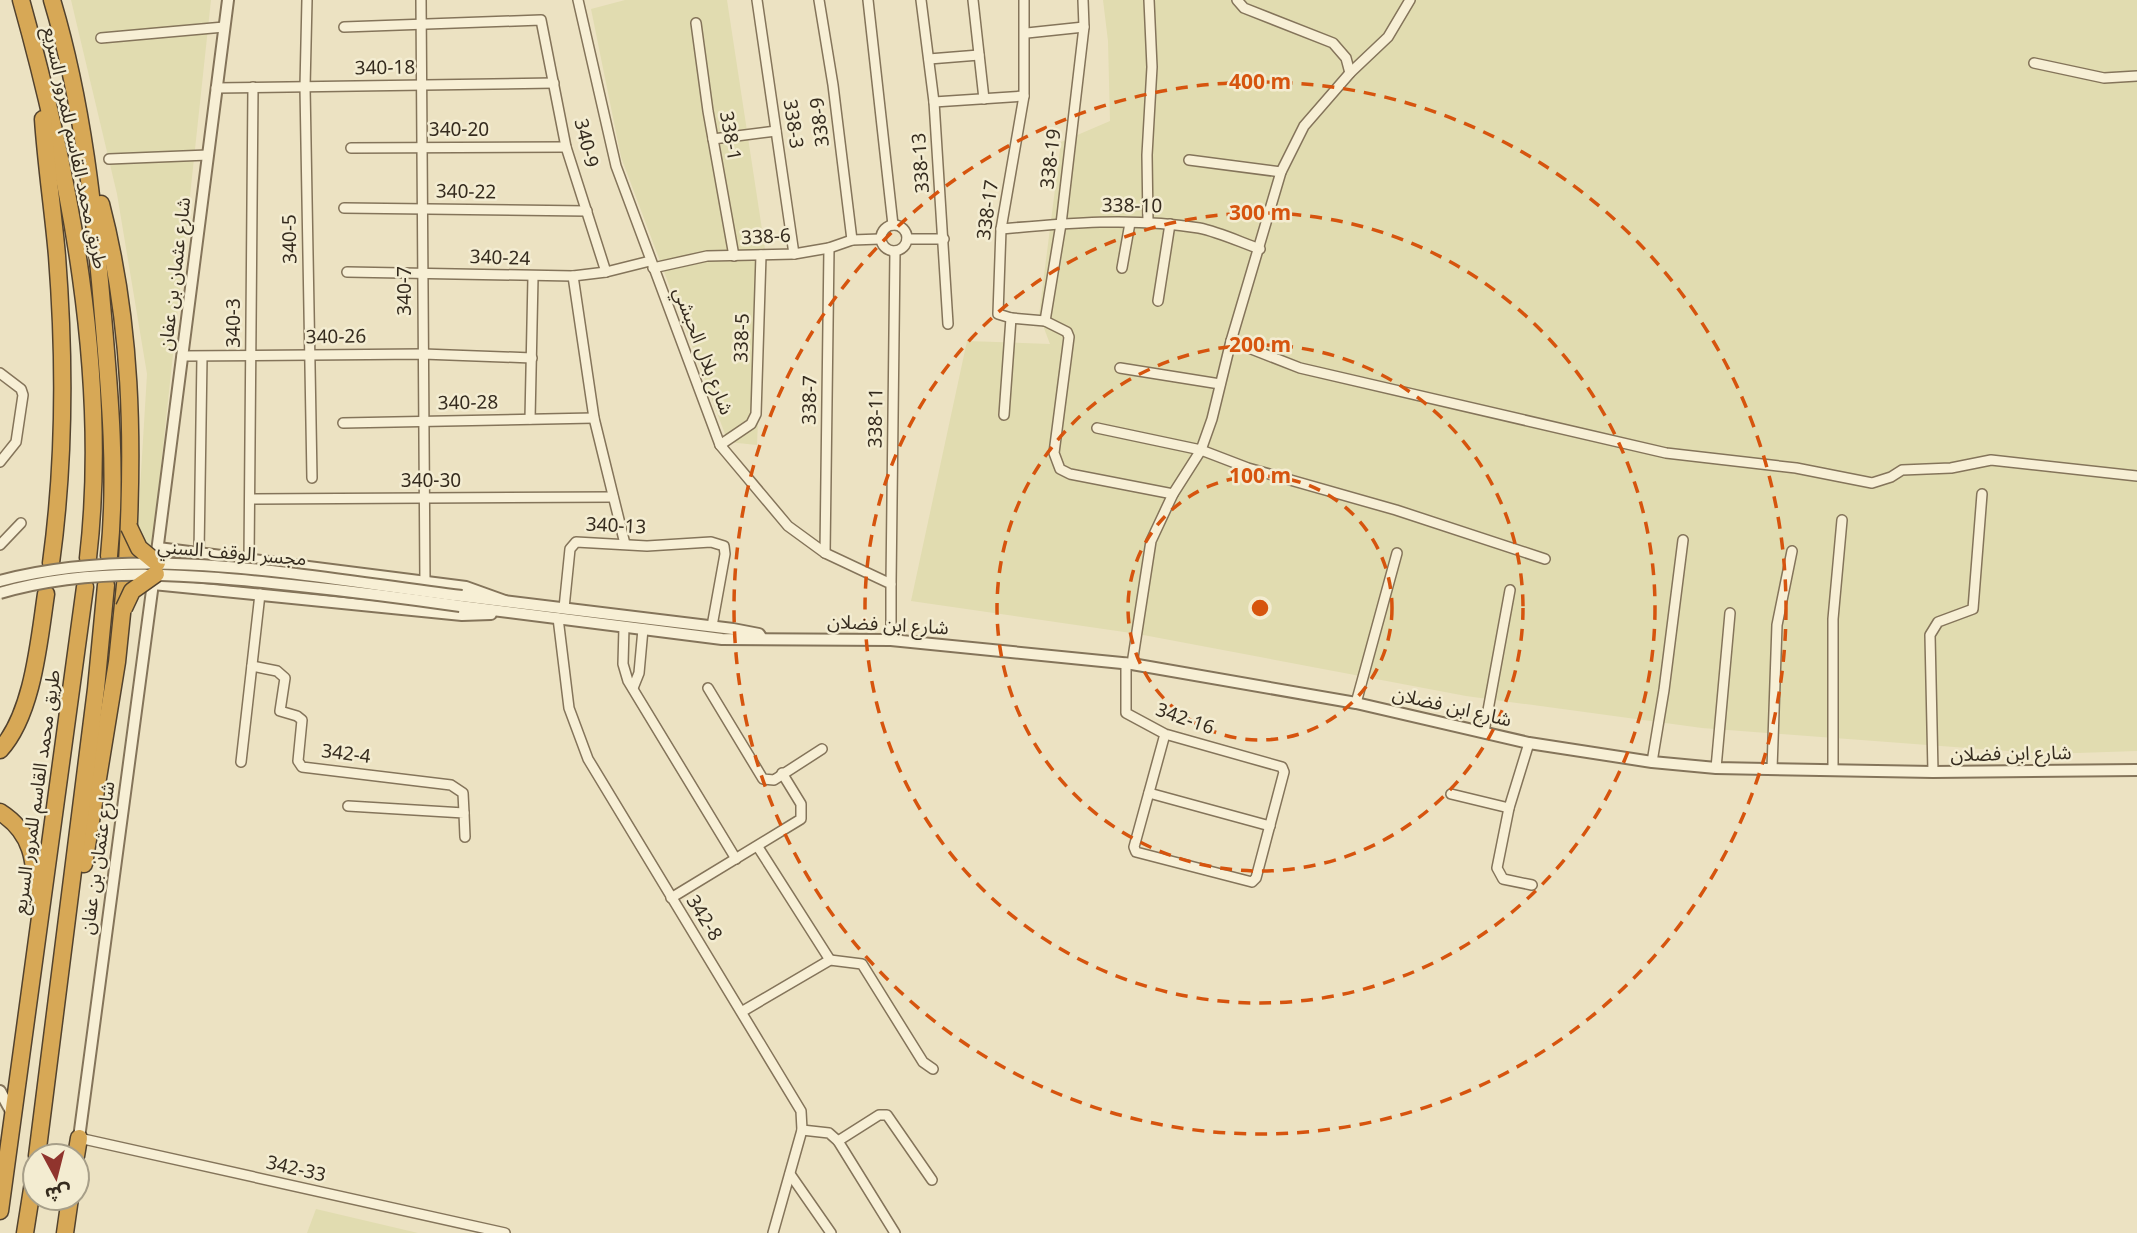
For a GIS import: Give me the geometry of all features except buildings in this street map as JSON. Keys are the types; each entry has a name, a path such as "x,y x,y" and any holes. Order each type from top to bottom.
{"highway":[{"name":"طريق محمد القاسم للمرور السريع","path":"21,0 42,74 82,280 93,437 88,558"},
{"name":"طريق محمد القاسم للمرور السريع","path":"52,0 64,40 83,134 94,208 108,380 113,509 109,556"},
{"path":"42,74 63,361 62,453 51,563"},
{"path":"62,960 76,913 102,762 124,608 132,449 128,345 113,251 83,134"},
{"path":"124,608 139,584 155,567 139,548 129,527"},
{"path":"39,1142 96,689 106,585"},
{"name":"طريق محمد القاسم للمرور السريع","path":"0,1211 85,587"},
{"path":"0,750 14,732 22,712 46,594"},
{"path":"0,811 19,827 33,854 36,947"},
{"path":"0,1161 12,1119"},
{"path":"78,1142 79,1138"},
{"path":"25,1233 30,1212"},
{"path":"35,1212 36,1233"},
{"path":"65,1233 68,1212"}],"street":[{"name":"شارع عثمان بن عفان","path":"79,1138 228,0"},
{"name":"340-5","path":"307,0 305,87 312,478"},
{"name":"340-7","path":"421,0 425,582"},
{"name":"شارع بلال الحبشي","path":"578,0 616,166 720,446 788,526 825,553 891,584"},
{"name":"338-3","path":"757,0 794,254"},
{"name":"338-9","path":"819,0 834,85 852,240"},
{"path":"868,0 893,225"},
{"name":"338-13","path":"921,0 934,102 948,324"},
{"path":"973,0 984,99"},
{"name":"338-17","path":"1004,415 1011,318 998,314 1001,229 1024,96 1027,33 1024,0"},
{"name":"338-19","path":"1045,321 1061,224 1084,27 1083,0"},
{"path":"1149,0 1152,67 1147,155 1149,223"},
{"path":"1237,0 1244,8 1334,43 1343,53 1350,73"},
{"path":"1129,664 1151,541 1173,494 1201,450 1212,419 1231,341 1281,173 1304,126 1350,73 1388,37 1410,0"},
{"name":"340-9","path":"421,25 541,20 566,147 606,272"},
{"name":"338-1","path":"696,23 734,256"},
{"path":"344,27 421,25"},
{"path":"102,38 224,27"},
{"path":"1027,33 1084,27"},
{"path":"929,59 979,55"},
{"path":"2034,63 2104,78 2137,76"},
{"name":"340-18","path":"216,88 554,83"},
{"name":"340-3","path":"249,560 253,88"},
{"path":"934,102 1024,96"},
{"path":"713,139 776,131"},
{"name":"340-20","path":"351,148 566,147"},
{"path":"109,159 208,155"},
{"path":"1189,160 1281,173"},
{"name":"340-22","path":"344,208 587,212"},
{"path":"1122,268 1130,223"},
{"name":"338-10","path":"1001,229 1061,224 1170,224 1202,229 1260,249"},
{"path":"1158,300 1170,224"},
{"path":"893,225 905,230 907,239 902,248 895,251 883,247 880,239 883,231 893,225"},
{"name":"338-6","path":"652,265 707,256 794,254 829,248 852,240 880,239"},
{"path":"907,239 943,239"},
{"name":"338-7","path":"825,553 829,248"},
{"name":"338-11","path":"891,584 895,251"},
{"name":"338-5","path":"720,446 751,425 756,414 761,255"},
{"name":"340-24","path":"347,272 533,277 573,276 652,265"},
{"path":"573,276 594,418 625,544"},
{"path":"530,419 533,277"},
{"path":"1011,318 1045,321 1067,332 1069,337 1054,453 1055,464 1070,474 1173,494"},
{"path":"1231,341 1300,368 1666,453 1796,468 1872,483 1902,470 1951,468 1991,460 2137,476"},
{"name":"340-26","path":"182,356 423,354 532,358"},
{"path":"199,553 202,357"},
{"path":"1120,368 1220,384"},
{"path":"0,373 21,389 23,400 16,442 0,462"},
{"name":"340-28","path":"343,423 594,418"},
{"path":"1097,428 1201,450 1248,468 1396,510 1545,559"},
{"path":"1933,772 1930,635 1938,622 1973,609 1982,494"},
{"name":"340-30","path":"250,499 613,497"},
{"path":"1833,770 1833,620 1842,520"},
{"path":"0,545 21,523"},
{"name":"340-13","path":"561,613 573,544 582,540 625,544 711,542 724,546 724,561 712,626"},
{"path":"1652,762 1683,540"},
{"path":"1772,769 1777,625 1792,551"},
{"path":"155,567 199,553 476,590 504,606"},
{"path":"1356,703 1397,553"},
{"path":"155,567 260,594 462,615 504,606"},
{"name":"مجسر الوقف السني","path":"0,581 48,570 155,567 207,576 461,601"},
{"name":"مجسر الوقف السني","path":"0,593 126,569"},
{"path":"891,584 891,640"},
{"path":"1484,732 1510,590"},
{"path":"241,762 260,594"},
{"name":"شارع ابن فضلان","path":"461,601 712,626 759,634 761,638"},
{"name":"شارع ابن فضلان","path":"561,613 624,627 740,640 891,640 1129,664 1356,703 1530,743 1652,762 1717,768 1933,772 2137,770"},
{"name":"342-8","path":"561,613 569,708 579,740 605,789 743,1011 801,1111 802,1130"},
{"path":"1717,768 1730,613"},
{"path":"624,627 623,664 633,688 736,859"},
{"path":"633,688 639,673 643,629"},
{"name":"342-16","path":"1129,664 1126,713 1165,734 1282,767 1284,772 1270,826"},
{"name":"342-4","path":"252,666 277,671 285,678 280,711 302,720 298,761 302,767 451,785 463,793 464,813"},
{"path":"708,688 763,779 774,780 822,749"},
{"path":"1149,793 1270,826 1256,878 1252,882 1136,852 1134,847 1165,734"},
{"path":"1530,743 1509,808 1497,873 1503,879 1532,885"},
{"path":"671,898 801,819 801,804 782,774"},
{"path":"1451,794 1509,808"},
{"path":"348,806 464,813 465,837"},
{"path":"758,847 830,960"},
{"path":"743,1011 830,960 866,966 923,1062 933,1069"},
{"path":"0,1091 12,1119"},
{"path":"838,1141 879,1115 887,1115 932,1180"},
{"path":"772,1233 802,1130 828,1133 838,1141 895,1233"},
{"name":"342-33","path":"79,1138 505,1233"},
{"path":"789,1174 831,1233"}],"shaded area":[{"path":"71,0 211,0 152,550 137,539 147,374 117,194"},
{"path":"625,0 727,0 765,249 757,445 728,442 621,157 591,9"},
{"path":"1103,0 2137,0 2137,751 2047,754 1702,728 1466,696 1138,634 911,601 967,341 1050,344 1039,315 1061,142 1110,121 1108,41"},
{"path":"316,1209 418,1233 307,1233"}]}
